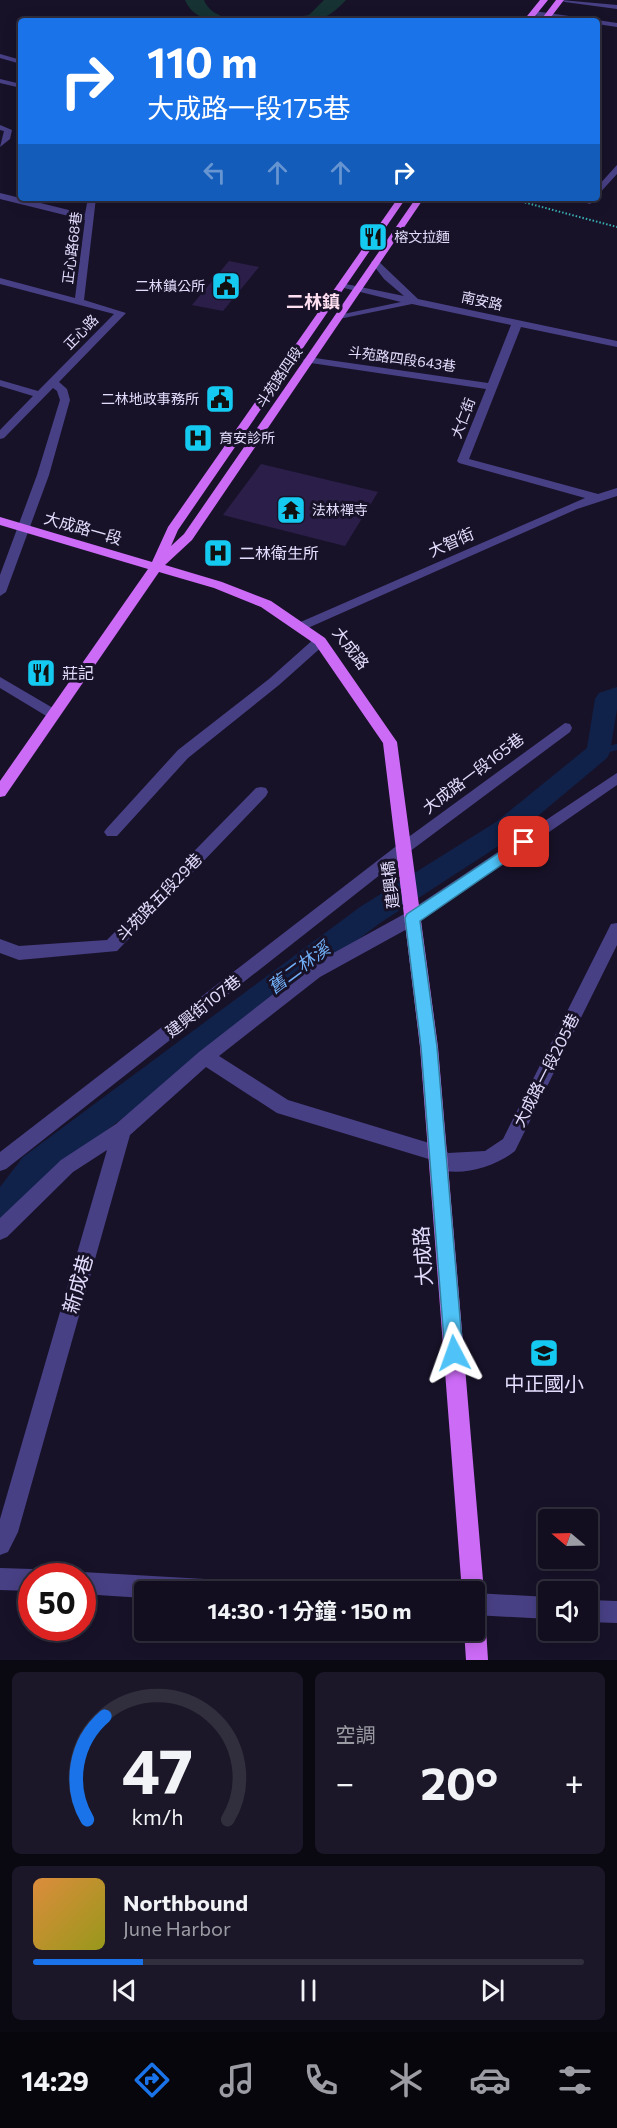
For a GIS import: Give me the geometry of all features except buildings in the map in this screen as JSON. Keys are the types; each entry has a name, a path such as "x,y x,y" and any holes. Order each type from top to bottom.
{"main road":[{"path":"530,18 544,0"},
{"path":"546,18 562,0"},
{"name":"斗苑路四段","path":"0,792 156,567 172,530 400,201"},
{"name":"斗苑路四段","path":"156,567 188,537 418,201"},
{"name":"大成路一段","path":"0,521 156,567"},
{"name":"大成路","path":"156,567 218,585 266,604 320,641 390,742 404,848"},
{"name":"建興橋","path":"404,848 412,918"},
{"name":"大成路","path":"412,918 439,1158 471,1581"},
{"path":"476,1641 477,1660"}],"street":[{"path":"562,0 617,7"},
{"path":"562,0 586,18"},
{"path":"534,13 546,18"},
{"path":"600,22 617,25"},
{"path":"0,56 18,61"},
{"path":"0,81 18,85"},
{"path":"0,128 8,130 8,137 0,144"},
{"path":"600,189 617,168"},
{"path":"0,196 18,200"},
{"path":"20,201 89,218"},
{"name":"正心路68巷","path":"79,302 92,201"},
{"path":"376,262 387,277 416,301"},
{"name":"正心路","path":"0,280 121,313 0,436"},
{"name":"南安路","path":"341,286 617,344"},
{"path":"338,318 416,301"},
{"name":"大仁街","path":"517,323 463,461 598,498"},
{"name":"斗苑路四段643巷","path":"308,360 491,387"},
{"path":"0,383 41,395"},
{"path":"0,592 25,528 53,444 64,400 62,388 52,383"},
{"name":"大智街","path":"302,627 573,506 617,492"},
{"path":"112,832 183,754 274,682 320,641"},
{"path":"0,682 53,714"},
{"name":"大成路一段165巷","path":"404,848 565,728"},
{"path":"0,1231 67,1166 122,1130 205,1057 314,972 412,918 617,778"},
{"name":"斗苑路五段29巷","path":"0,946 19,953 111,946 261,792"},
{"name":"建興街107巷","path":"0,1163 404,848"},
{"name":"大成路一段205巷","path":"439,1158 488,1159 496,1157 509,1145 617,929"},
{"path":"205,1057 283,1107 439,1158"},
{"name":"新成巷","path":"0,1544 7,1532 122,1130"},
{"path":"0,1579 18,1580"},
{"path":"96,1584 134,1586"},
{"path":"485,1605 538,1607"},
{"path":"598,1611 617,1612"}],"path":[{"path":"519,201 617,227"}],"green space":[{"path":"185,0 204,0 212,11 228,18 204,18 190,8"},
{"path":"324,0 346,0 323,18 290,18 309,15"}],"waterway":[{"name":"舊二林溪","path":"0,1213 34,1167 370,915 505,829 598,752 607,699 617,695"},
{"name":"舊二林溪","path":"598,752 617,747"}],"place":[{"name":"榕文拉麵","path":"373,237"},
{"name":"二林鎮公所","path":"226,286"},
{"name":"二林地政事務所","path":"220,399"},
{"name":"育安診所","path":"198,438"},
{"name":"法林禪寺","path":"291,510"},
{"name":"二林衛生所","path":"218,553"},
{"name":"莊記","path":"41,673"},
{"name":"中正國小","path":"544,1353"}],"district":[{"name":"二林鎮","path":"313,302"}],"route":[{"path":"454,1353 429,1047 412,918 524,842"}]}
